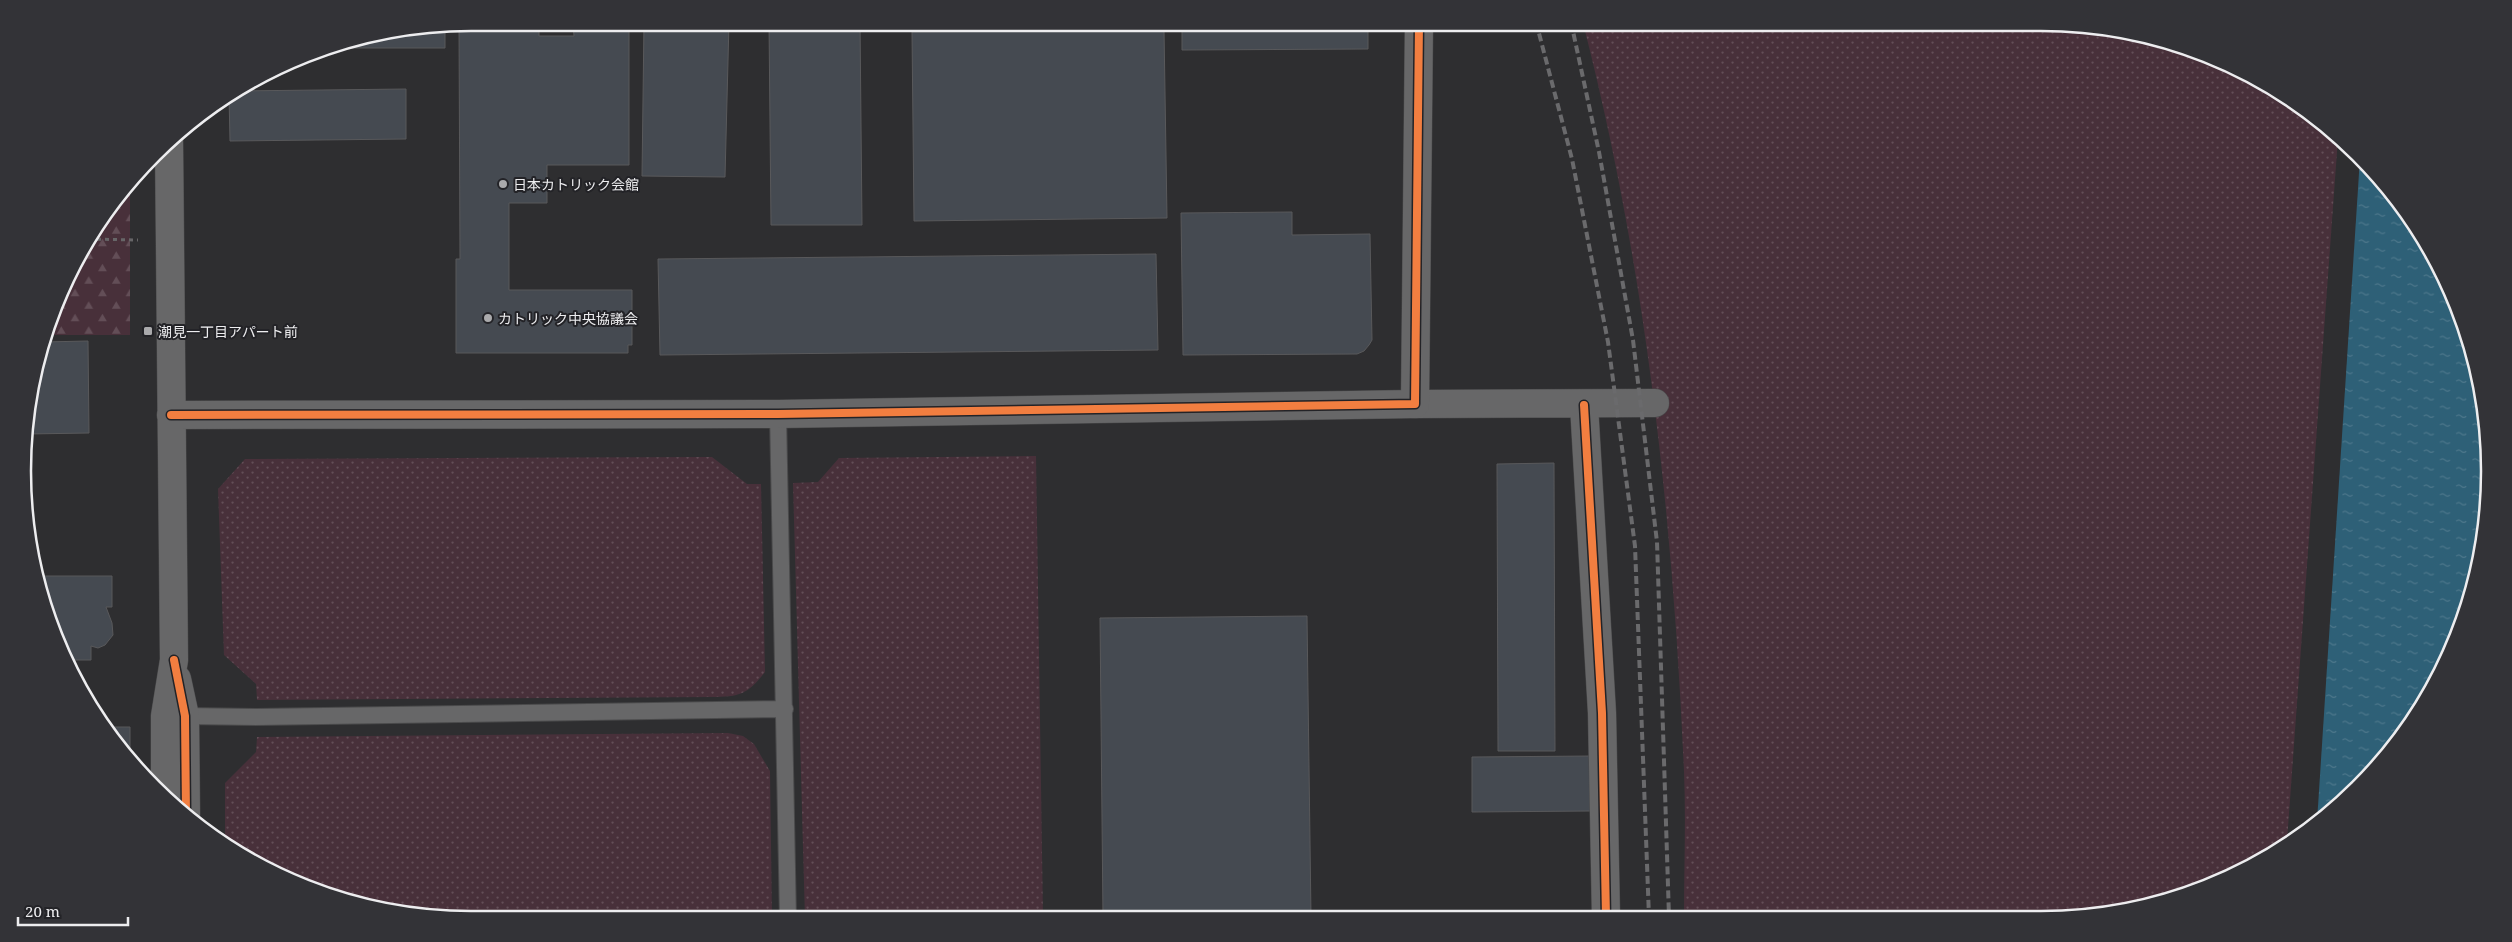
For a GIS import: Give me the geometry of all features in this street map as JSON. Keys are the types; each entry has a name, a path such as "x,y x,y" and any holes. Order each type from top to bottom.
{"street":[{"path":"1415,404 1419,31"},
{"path":"169,151 174,660 184,716 186,806"},
{"path":"171,415 778,414 1415,404 1584,405 1655,403"},
{"path":"1584,405 1602,713 1606,911"},
{"path":"165,787 165,716 174,660"}],"lane":[{"path":"778,414 777,484 788,911"},
{"path":"184,716 256,717 784,709"}],"path":[{"path":"97,239 140,240"}],"green space":[{"path":"1585,31 2070,32 2098,35 2155,46 2209,65 2261,90 2285,105 2337,146 2287,835 2261,852 2209,877 2155,896 2098,907 2041,911 1684,911 1684,771 1679,677 1664,488 1640,301 1605,115"},
{"path":"130,193 130,335 53,335 65,303 90,251"},
{"path":"1036,456 1043,911 805,911 793,483 818,482 839,458"},
{"path":"712,457 747,484 761,484 765,672 743,693 712,697 257,700 256,684 224,655 218,489 245,459"},
{"path":"728,733 743,736 754,744 770,771 772,911 442,910 385,902 357,896 330,887 277,865 225,836 225,783 256,752 257,737"}],"water":[{"path":"2359,168 2390,203 2422,251 2447,303 2457,330 2466,357 2477,414 2480,442 2480,500 2477,528 2466,585 2447,639 2422,691 2390,739 2372,761 2318,813"}],"building":[{"name":"日本カトリック会館","path":"459,31 539,31 539,36 574,36 574,31 629,31 629,165 547,165 547,203 509,203 509,290 632,290 632,345 628,345 628,353 456,353 456,259 460,259"},
{"path":"644,31 729,31 725,177 642,176"},
{"path":"769,31 860,31 862,225 771,225"},
{"path":"1164,31 1167,218 914,221 912,32"},
{"path":"1182,31 1368,31 1368,49 1182,50"},
{"path":"445,32 445,48 351,48 414,35"},
{"path":"406,89 406,139 230,141 229,104 250,91"},
{"path":"1292,212 1292,235 1370,234 1372,340 1369,345 1364,351 1357,354 1183,355 1181,213"},
{"path":"1156,254 1158,350 660,355 658,259"},
{"path":"88,341 89,433 33,434 40,385 51,342"},
{"path":"1554,463 1555,751 1498,751 1497,464"},
{"path":"44,576 112,576 112,607 106,607 112,623 113,635 105,645 98,648 91,646 91,660 75,660 55,612"},
{"path":"1307,616 1311,911 1103,911 1100,618"},
{"path":"114,727 130,727 130,749"},
{"path":"1591,756 1591,811 1472,812 1472,757"}],"railway":[{"path":"1538,31 1572,159 1608,342 1635,546 1649,911"},
{"path":"1573,31 1599,152 1633,340 1657,542 1669,911"}],"cycle path":[{"path":"171,415 778,414 1415,404 1419,31"},
{"path":"1584,405 1602,713 1606,911"},
{"path":"174,660 185,716 186,806"}],"place":[{"name":"日本カトリック会館","path":"503,184"},
{"name":"カトリック中央協議会","path":"488,318"},
{"name":"潮見一丁目アパート前","path":"148,331"}]}
